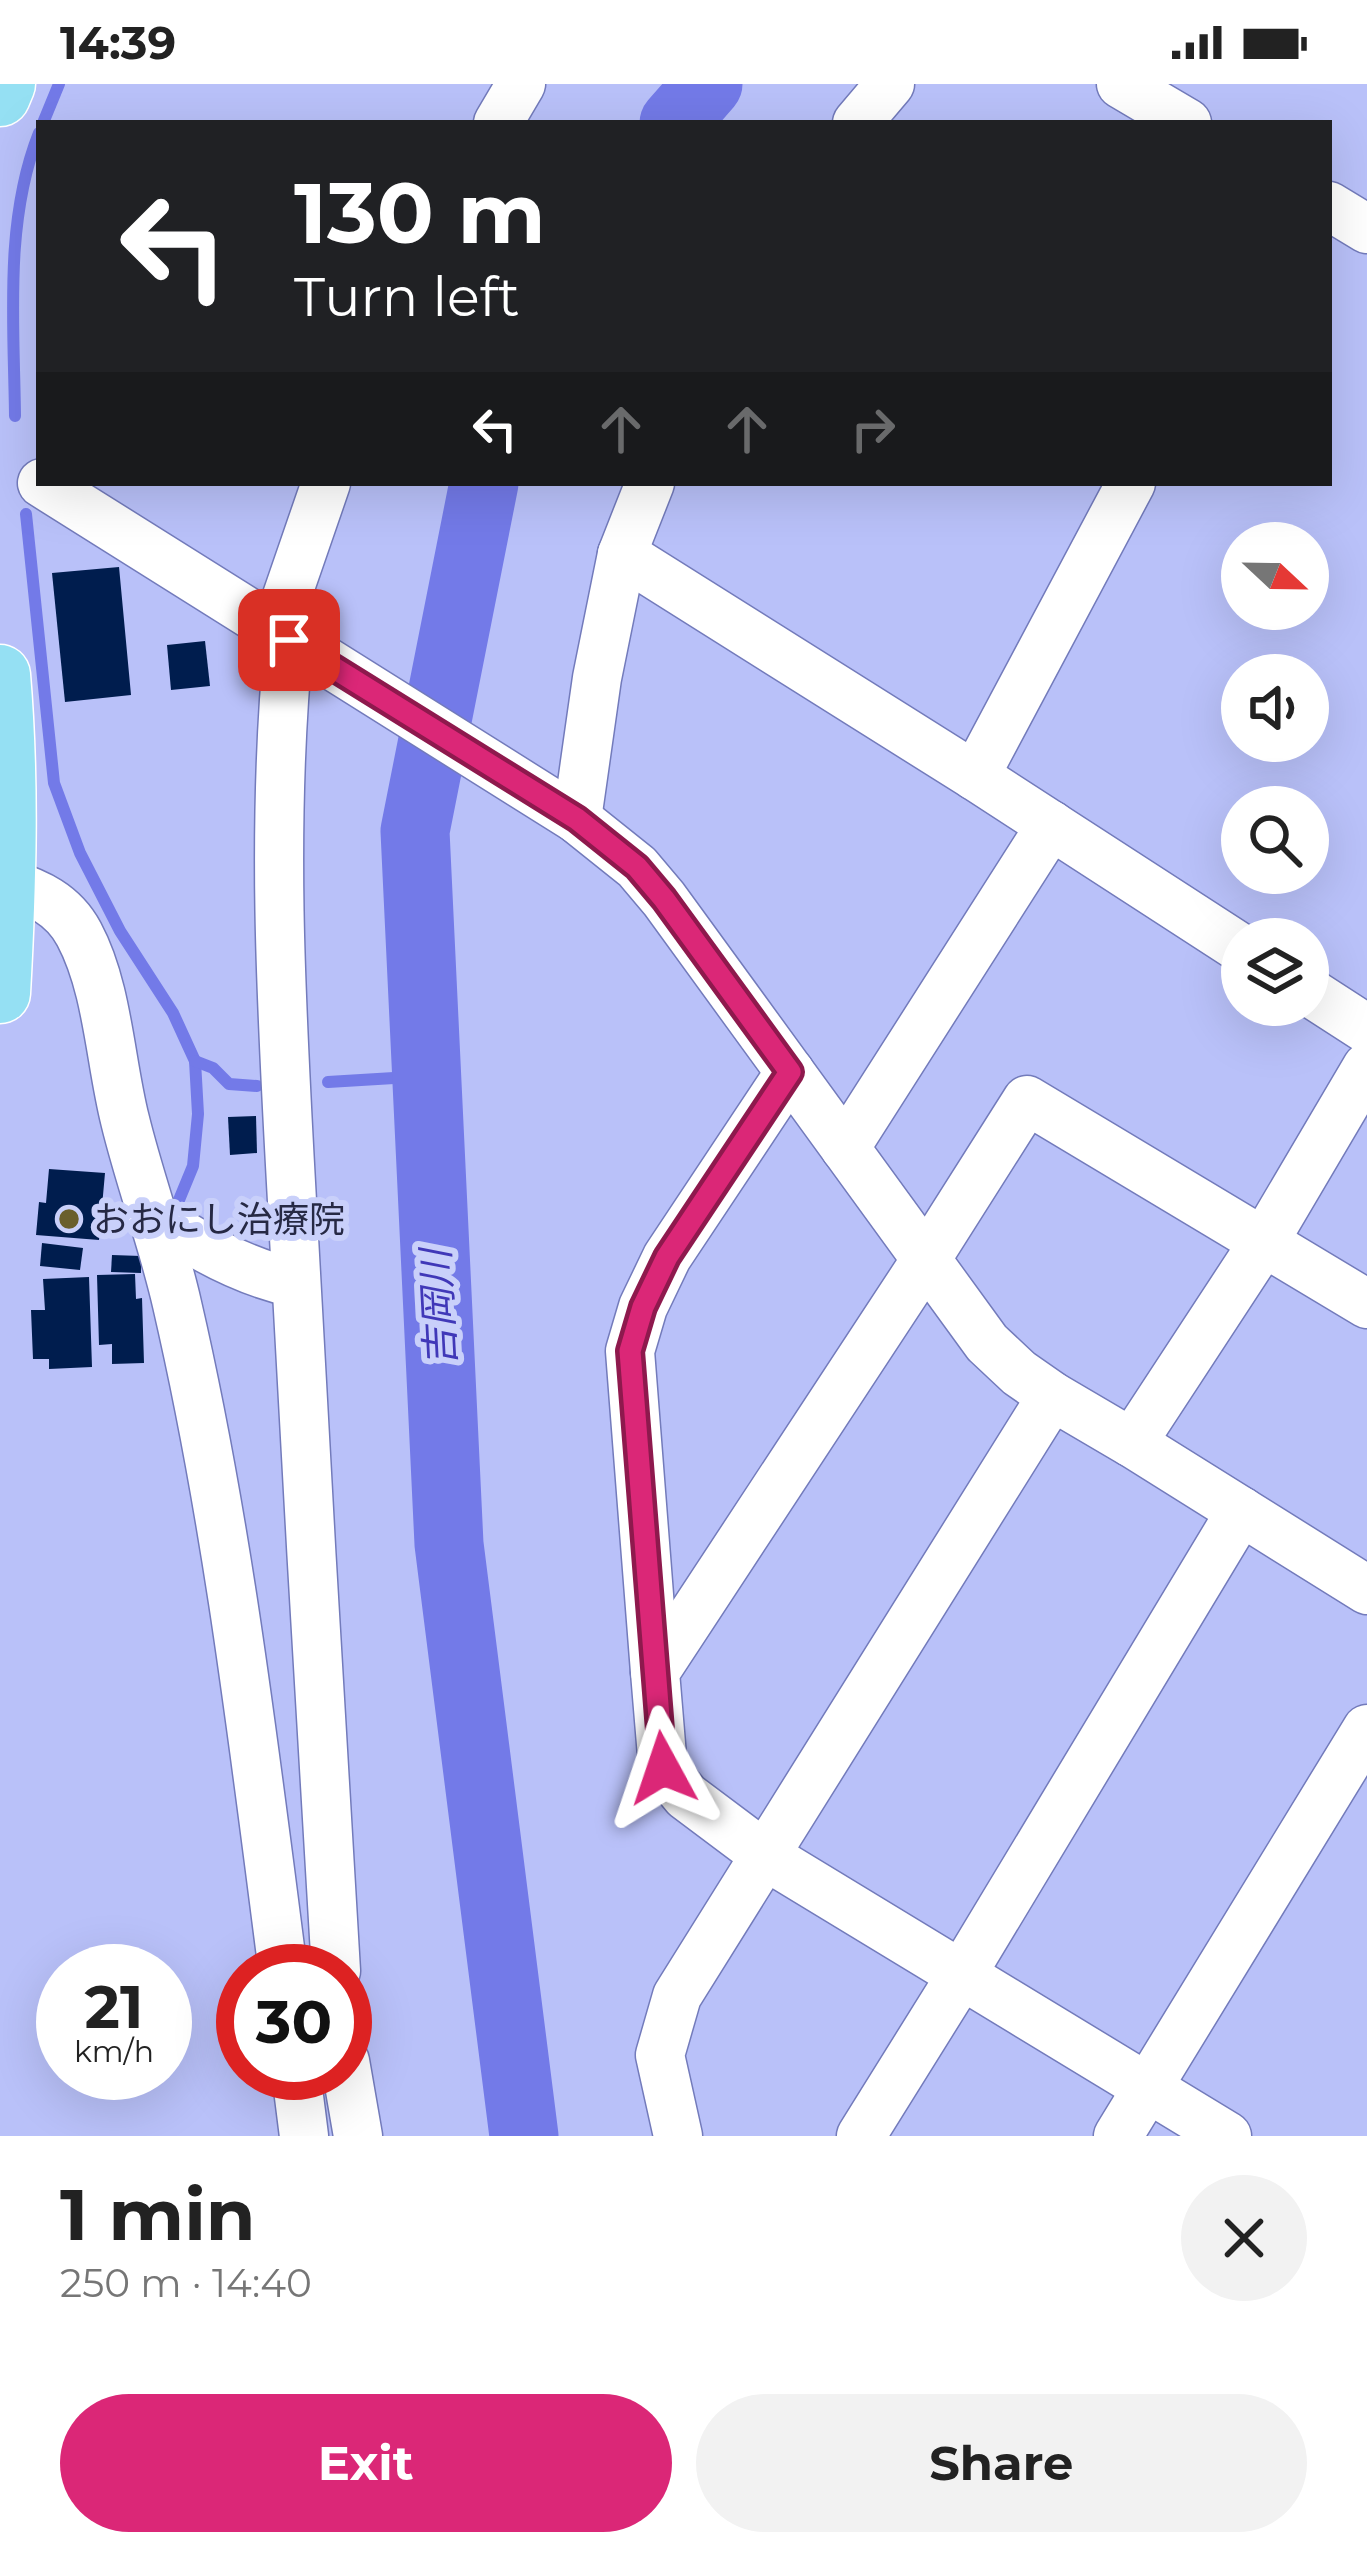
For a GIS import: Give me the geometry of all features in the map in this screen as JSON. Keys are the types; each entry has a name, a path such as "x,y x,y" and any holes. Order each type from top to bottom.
{"main road":[{"path":"0,96 5,84"},
{"path":"0,675 7,883 0,993"}],"street":[{"path":"500,120 521,84"},
{"path":"860,120 890,84"},
{"path":"1121,84 1182,120"},
{"path":"1332,208 1367,229"},
{"path":"0,471 36,481"},
{"path":"47,486 577,819 637,867 987,1343 1052,1396 1367,1590"},
{"path":"325,486 284,709 280,909 282,1043 334,1944"},
{"path":"577,819 597,677 622,554 649,486"},
{"path":"975,776 1129,486"},
{"path":"622,554 1221,935"},
{"path":"845,1148 1051,825"},
{"path":"7,883 40,894 63,912 79,935 93,973 124,1119 165,1234 246,1677 280,1944"},
{"path":"1329,1005 1367,1029"},
{"path":"1132,1443 1265,1240 1367,1067"},
{"path":"790,1072 667,1257 643,1307 630,1351 663,1768 686,1796 766,1856 1227,2136"},
{"path":"655,1672 1027,1100 1367,1304"},
{"path":"165,1234 266,1277 296,1283"},
{"path":"678,2136 660,2055 677,1996 1052,1396"},
{"path":"861,2136 1241,1510"},
{"path":"1118,2136 1367,1729"},
{"path":"299,2100 304,2136"},
{"path":"352,2100 358,2136"}],"building":[{"path":"119,567 131,695 65,702 52,573"},
{"path":"205,641 210,686 171,690 167,645"},
{"path":"256,1116 257,1153 230,1155 228,1117"},
{"name":"おおにし治療院","path":"49,1169 105,1173 99,1240 36,1235 39,1202 46,1203"},
{"path":"42,1243 83,1248 80,1270 40,1266"},
{"path":"112,1255 141,1256 141,1273 111,1272"},
{"path":"135,1274 136,1299 142,1298 144,1363 112,1364 112,1344 99,1345 97,1275"},
{"path":"89,1277 92,1367 49,1369 49,1359 33,1359 31,1310 45,1310 43,1279"}],"waterway":[{"path":"44,120 59,84"},
{"name":"吉岡川","path":"677,120 708,84"},
{"path":"15,416 16,237 36,142"},
{"name":"吉岡川","path":"483,486 415,831 449,1544 524,2136"},
{"path":"26,514 54,783 80,853 120,931 173,1013 195,1061 198,1114 193,1166 172,1217"},
{"path":"195,1061 213,1068 229,1084 257,1086"},
{"path":"328,1082 427,1076"}],"place":[{"name":"おおにし治療院","path":"69,1219"}],"route":[{"path":"289,640 577,819 637,867 790,1072 667,1257 643,1307 630,1351 663,1768"}]}
